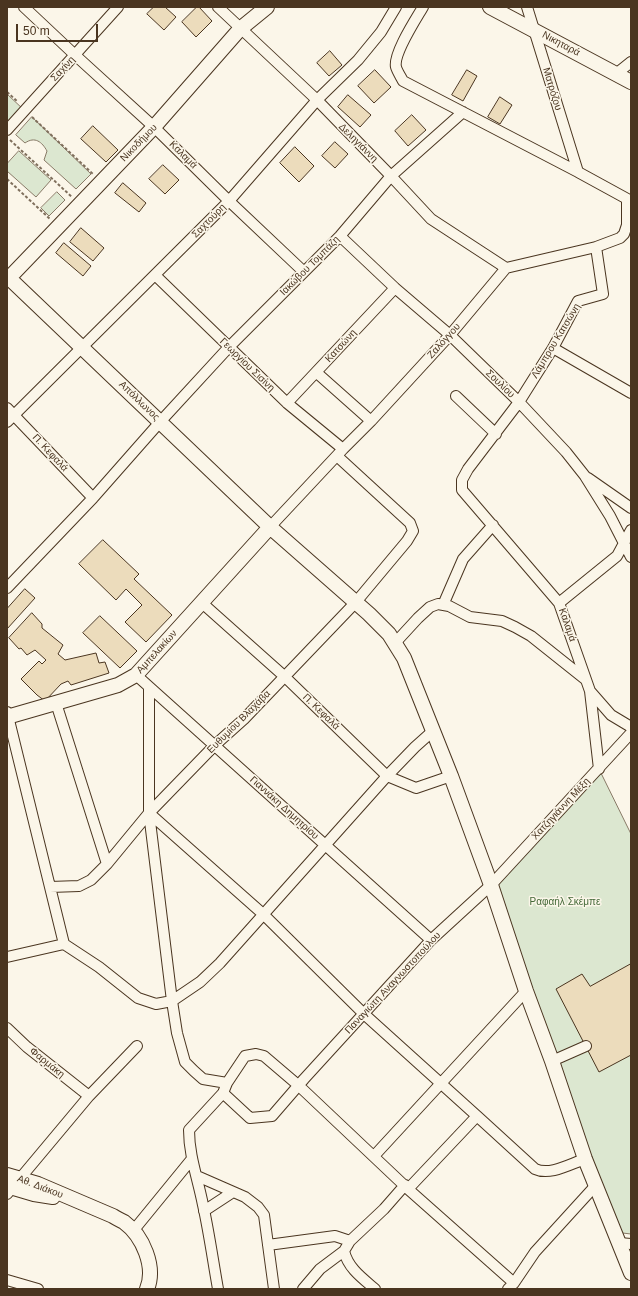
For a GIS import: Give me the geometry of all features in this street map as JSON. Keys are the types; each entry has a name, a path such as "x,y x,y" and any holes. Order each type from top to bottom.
{"street":[{"name":"Καλαμά","path":"24,7 154,127 304,272"},
{"name":"Σαχίνη","path":"7,130 118,7"},
{"name":"Δεληγιάννη","path":"218,7 317,100 431,219 506,268"},
{"name":"Νικοδήμου","path":"8,278 154,127 240,29 267,7"},
{"name":"Σαχτούρη","path":"7,422 11,411 83,348 229,201 317,100 358,60 381,32 396,7"},
{"path":"423,7 397,56 396,66 403,81 629,200 624,234 615,241 596,247 506,268"},
{"name":"Νικηταρά","path":"490,7 631,82"},
{"name":"Ματρόζου","path":"526,7 579,173"},
{"path":"616,74 631,62"},
{"name":"Ιακώβου Τομπάζη","path":"7,588 93,498 229,347 340,236 391,176 463,112"},
{"name":"Σουλίου","path":"340,236 395,288 450,335 519,402 566,452 585,476 610,516 631,557"},
{"name":"Λάμπρου Κατσώνη","path":"462,490 462,480 468,469 519,402 553,348 578,301 603,294 596,247"},
{"name":"Ζαλόγγου","path":"270,527 450,335 506,268"},
{"name":"Γεωργίου Σισίνη","path":"155,275 287,403 340,452 410,523 412,531"},
{"name":"Απόλλωνος","path":"8,278 270,527 356,602 389,634 395,642 404,658 434,730 491,885 526,991 585,1158 596,1185 625,1244 631,1273"},
{"name":"Κατσώνη","path":"287,403 395,288"},
{"path":"553,348 631,393"},
{"path":"316,373 371,421"},
{"path":"456,396 496,434"},
{"name":"Π. Κεφαλά","path":"11,411 93,498"},
{"path":"585,476 631,508"},
{"name":"Καλαμά","path":"462,490 559,603 590,691 599,769"},
{"path":"443,605 463,559 493,525"},
{"name":"Αμπελακίων","path":"7,715 56,703 118,685 136,675 270,527"},
{"path":"559,603 617,556 631,530"},
{"name":"Ευθυμίου Βλαχάβα","path":"50,887 79,886 91,880 107,864 150,813 215,746 244,720 284,676 356,602 407,541 412,531"},
{"name":"Π. Κεφαλά","path":"201,602 284,676 387,776 416,788 451,776"},
{"path":"395,642 430,607 438,604 449,606 470,617 502,621 515,627 531,636 585,679"},
{"name":"Γιαννάκη Δημητρίου","path":"136,675 431,940"},
{"path":"149,687 150,813 172,1001 178,1033 185,1062 203,1078 228,1083"},
{"path":"590,691 611,715 631,727"},
{"path":"56,703 107,864"},
{"path":"7,715 64,944 99,967 138,998 156,1004 172,1001 200,982 220,963 387,776 434,730"},
{"name":"Χατζηγιάννη Μέξη","path":"491,885 599,769 622,741 631,733"},
{"path":"150,813 263,914 364,1014 535,1169 548,1172 585,1158"},
{"name":"Παναγιώτη Αναγνωστοπούλου","path":"298,1085 431,940 491,885"},
{"path":"7,957 64,944"},
{"path":"374,1156 526,991"},
{"name":"Φαρμάκη","path":"7,1028 28,1047 89,1096"},
{"path":"11,1184 89,1096 137,1046"},
{"path":"552,1061 586,1046"},
{"path":"218,1289 197,1176 191,1160 189,1130 223,1093 245,1056 256,1054 264,1056 298,1085 511,1286 536,1252 596,1185"},
{"path":"223,1093 250,1118 272,1116 298,1085"},
{"path":"303,1289 320,1269 344,1251 350,1241 477,1116"},
{"path":"147,1289 151,1278 149,1262 144,1249 133,1231 191,1160"},
{"path":"7,1166 11,1184"},
{"path":"197,1176 245,1197 258,1206 264,1215 274,1289"},
{"name":"Αθ. Διάκου","path":"11,1184 38,1184 113,1216 133,1231"},
{"path":"204,1211 233,1192"},
{"path":"268,1245 335,1236 350,1241"},
{"path":"344,1251 351,1268 374,1289"},
{"path":"7,1280 38,1289"}],"path":[{"path":"7,92 26,108 101,182"},
{"path":"7,137 80,204"},
{"path":"7,179 58,226"}],"green space":[{"path":"7,94 24,110 7,124"},
{"path":"32,117 91,174 76,189 44,160 47,151 43,145 35,140 25,143 16,135"},
{"path":"19,151 51,180 36,197 7,171 7,164"},
{"path":"57,192 65,200 49,216 41,208"},
{"name":"Ραφαήλ Σκέμπε","path":"599,769 631,834 631,1234 614,1232 491,885"}],"building":[{"path":"154,7 165,7 176,17 164,30 147,14"},
{"path":"197,7 199,7 212,21 196,37 182,22"},
{"path":"330,51 342,65 329,76 317,63"},
{"path":"375,70 391,87 374,103 358,86"},
{"path":"467,70 477,76 463,101 452,95"},
{"path":"348,95 371,115 360,127 338,107"},
{"path":"500,97 512,105 500,124 488,117"},
{"path":"412,115 426,130 408,146 395,131"},
{"path":"93,126 118,150 106,162 81,139"},
{"path":"335,142 348,154 335,168 322,156"},
{"path":"295,147 314,166 299,182 280,163"},
{"path":"163,165 179,180 165,194 149,179"},
{"path":"123,183 146,203 139,212 115,193"},
{"path":"81,228 104,248 93,261 70,242"},
{"path":"64,243 91,266 83,276 56,253"},
{"path":"103,540 139,574 134,579 172,615 146,642 125,622 142,605 126,589 116,600 79,564"},
{"path":"25,589 35,598 7,629 7,609"},
{"path":"32,613 42,624 42,628 63,645 58,654 65,660 96,653 99,663 105,662 109,673 71,685 68,681 61,684 45,701 37,695 21,679 39,661 42,664 46,660 35,650 27,655 9,638"},
{"path":"100,616 137,651 120,668 83,633"},
{"path":"631,964 631,1055 599,1072 556,989 582,974 590,986"}]}
